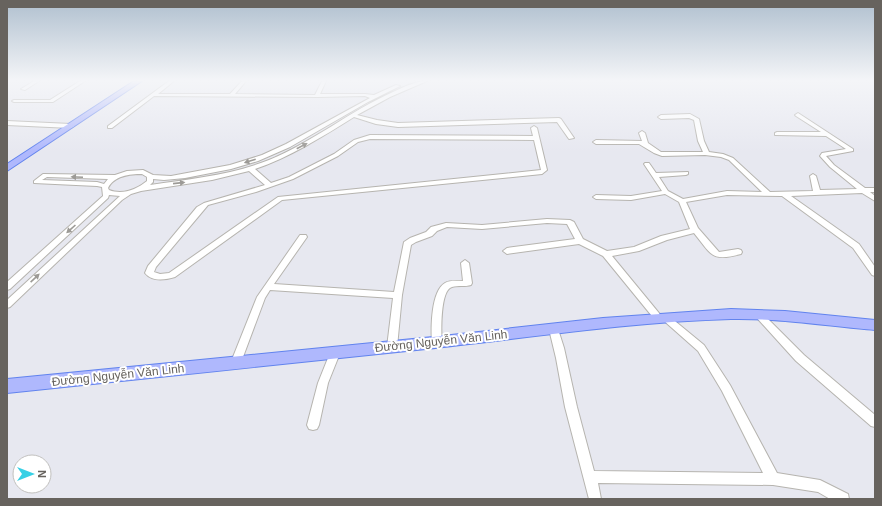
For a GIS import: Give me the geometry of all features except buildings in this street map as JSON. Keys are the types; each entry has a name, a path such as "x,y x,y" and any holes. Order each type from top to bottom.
{"main road":[{"path":"7,168 103,105"},
{"name":"Đường Nguyễn Văn Linh","path":"7,386 554,329 731,314 875,325"}],"street":[{"path":"110,127 140,105"},
{"path":"361,105 302,138 265,156 232,167 192,175 159,178 151,177 147,173 136,172 116,177 45,175 36,182 97,184 117,194 154,186 187,182 235,173 272,161 311,141 373,105"},
{"path":"344,114 376,122 398,125 559,120 571,138"},
{"path":"798,115 851,150 824,154 823,156 832,166 875,199"},
{"path":"661,117 690,116 694,118 701,141 707,154"},
{"path":"7,123 71,126"},
{"path":"534,128 544,162 544,170 542,172 280,198 172,275 163,277 154,276 149,273 152,266 200,209 206,204 254,191 291,178 312,168 363,138 536,138"},
{"path":"642,133 645,143"},
{"path":"777,134 828,134"},
{"path":"596,142 630,141 645,143 656,152 663,154 721,155 731,159 767,193"},
{"path":"265,156 272,161"},
{"path":"647,164 666,192 682,201 695,230 716,254 722,255 738,252"},
{"path":"250,168 268,185"},
{"path":"655,175 686,173"},
{"path":"813,176 817,192"},
{"path":"7,287 106,197 106,189 116,177"},
{"path":"140,189 150,182 151,177"},
{"path":"682,201 718,194 784,194 875,190"},
{"path":"7,305 120,199 130,192"},
{"path":"596,197 631,198 666,192"},
{"path":"784,194 856,246 875,273"},
{"path":"392,347 406,244 429,234 434,228 446,225 482,227 547,221 570,222 580,241"},
{"path":"606,254 636,249 664,238 695,230"},
{"path":"236,362 261,297 303,237"},
{"path":"507,251 580,241 606,254 663,319 702,348 726,388 773,479"},
{"path":"437,342 435,325 440,298 446,286 449,284 468,282 464,263"},
{"path":"268,287 398,295"},
{"path":"759,315 800,358 875,422"},
{"path":"554,329 595,499"},
{"path":"313,425 323,383 335,352"},
{"path":"590,477 773,479 820,486 843,499"}]}
